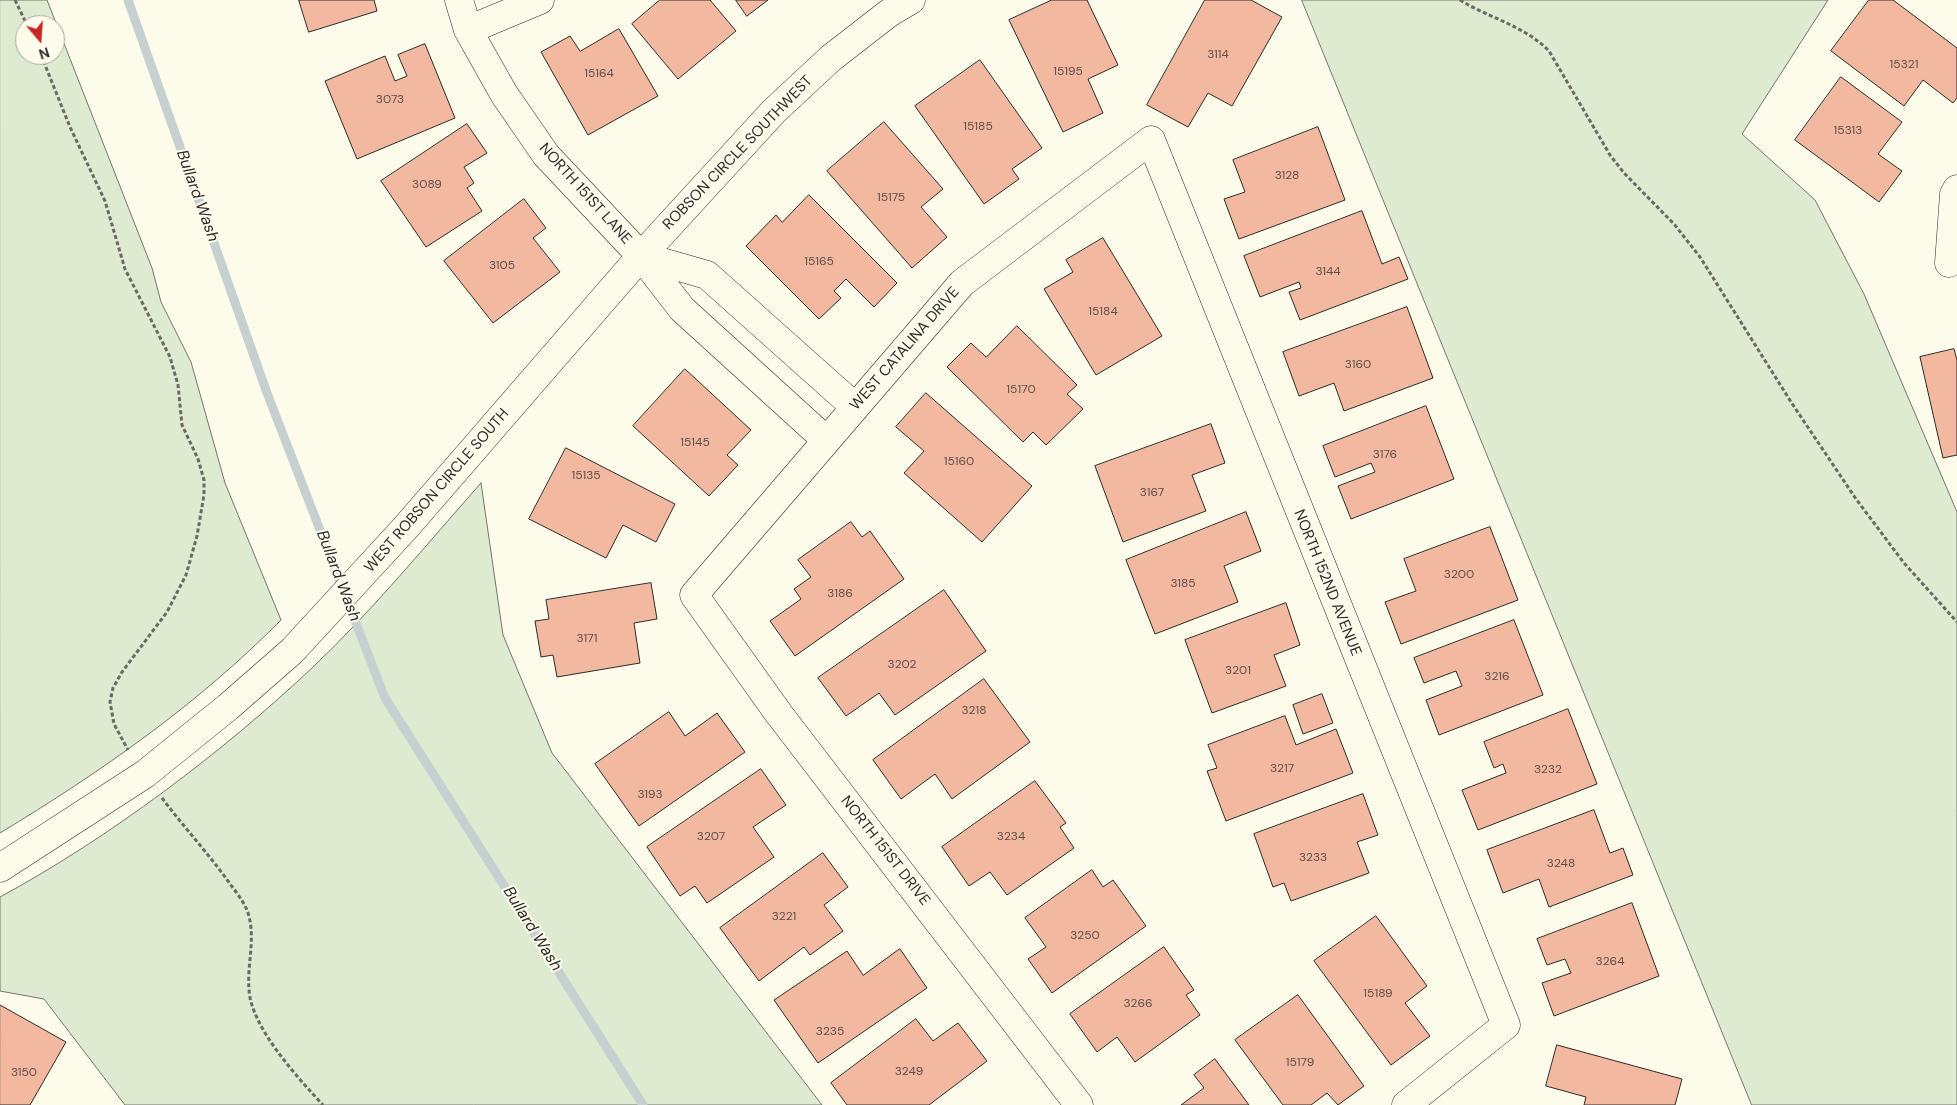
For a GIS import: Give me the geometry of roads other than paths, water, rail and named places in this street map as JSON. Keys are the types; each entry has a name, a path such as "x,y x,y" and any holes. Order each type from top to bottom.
{"street":[{"name":"NORTH 151ST LANE","path":"459,0 468,30 504,94 546,155 640,256 682,309 826,440"},
{"path":"468,30 540,0"},
{"name":"ROBSON CIRCLE SOUTHWEST","path":"640,256 774,111 831,58 889,13 911,0"},
{"name":"WEST CATALINA DRIVE","path":"694,595 962,283 1151,140"},
{"name":"NORTH 152ND AVENUE","path":"1151,140 1506,1025 1406,1105"},
{"path":"1950,263 1954,194 1957,189"},
{"name":"NORTH 151ST LANE","path":"640,256 706,275 855,407"},
{"name":"WEST ROBSON CIRCLE SOUTH","path":"0,868 145,774 228,707 292,651 407,526 640,256"},
{"name":"NORTH 151ST DRIVE","path":"694,595 779,714 1079,1105"}],"waterway":[{"name":"Bullard Wash","path":"128,0 267,393 385,698 643,1105"}]}
